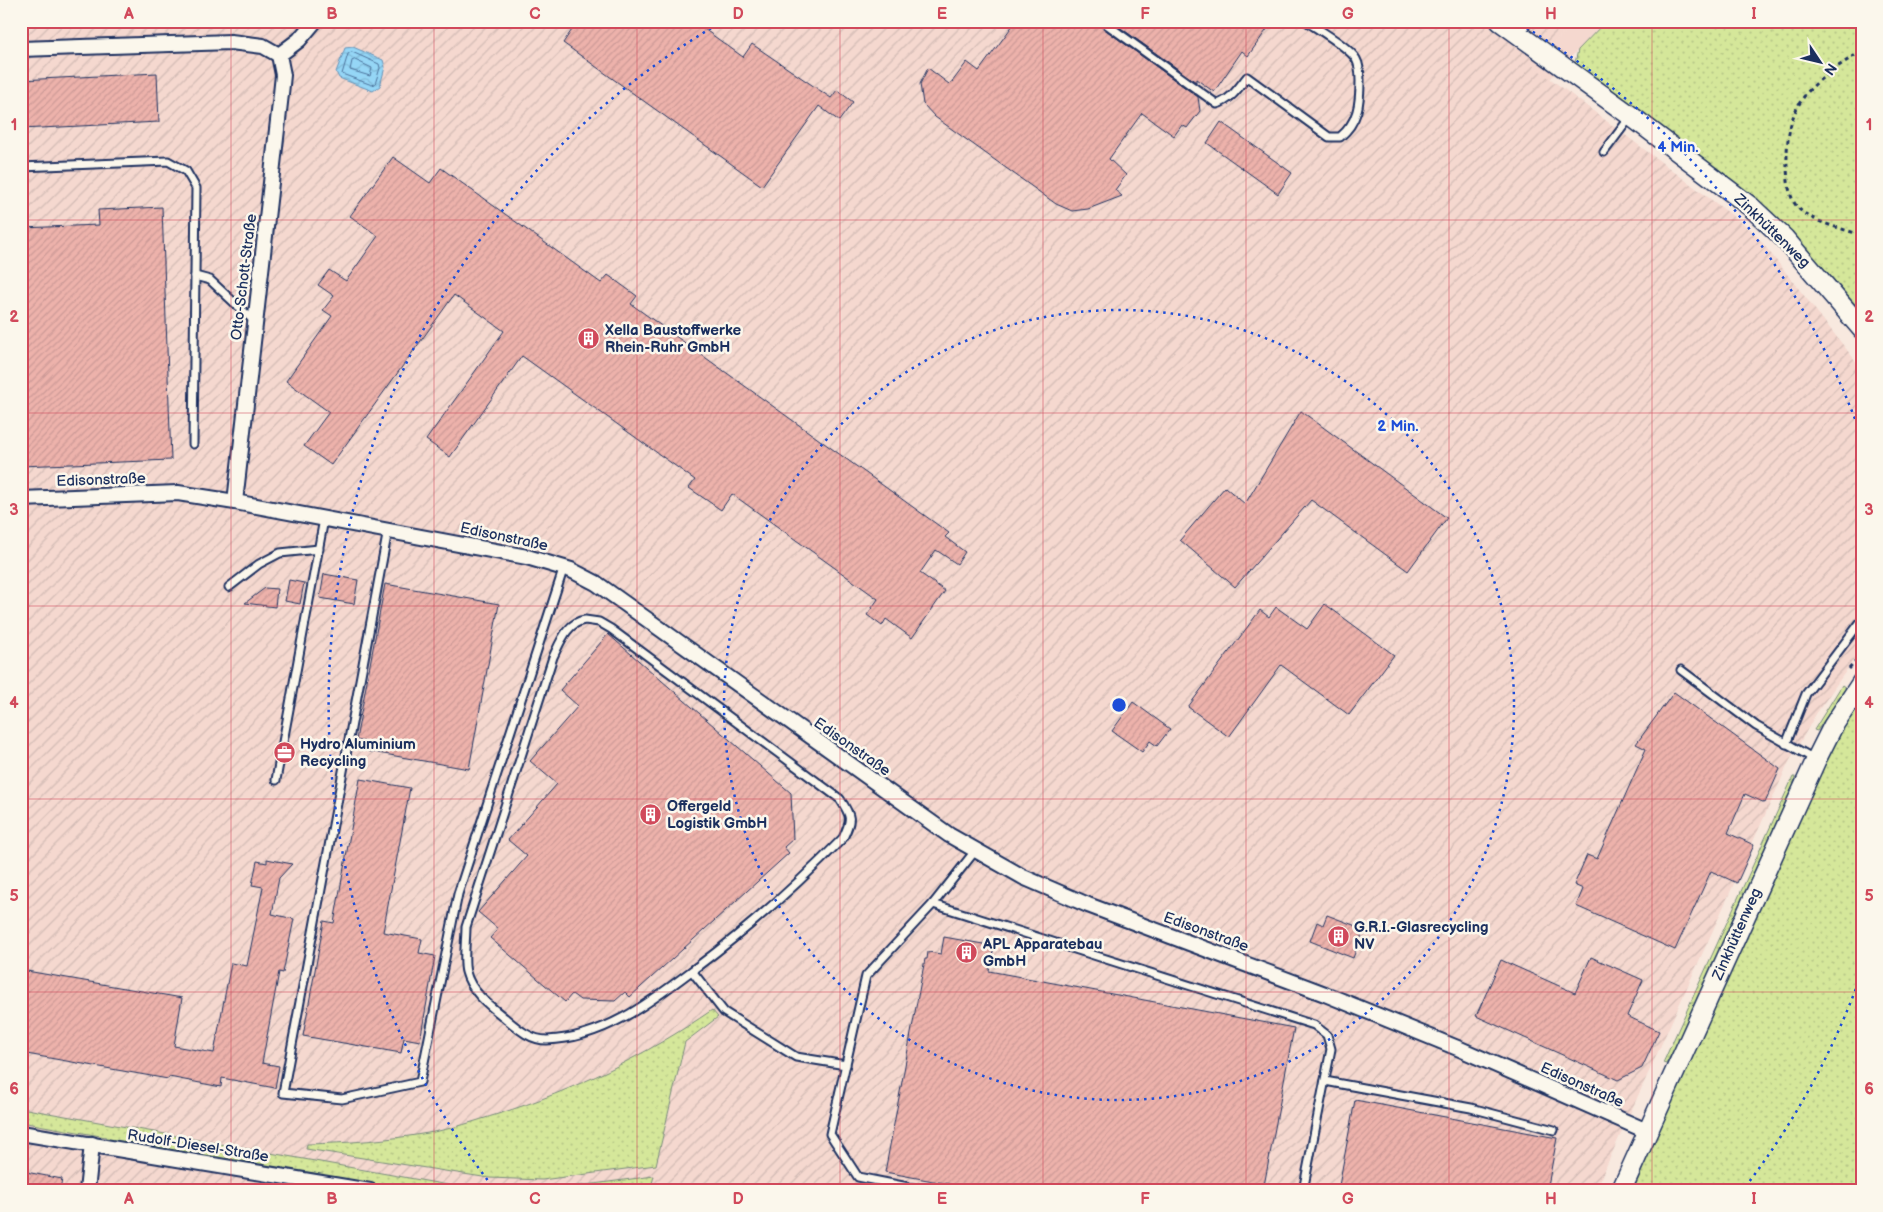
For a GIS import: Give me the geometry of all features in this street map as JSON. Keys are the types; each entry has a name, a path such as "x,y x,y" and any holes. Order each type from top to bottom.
{"street":[{"path":"21,49 231,42 263,46 279,55 299,40 315,21"},
{"name":"Zinkhüttenweg","path":"1500,21 1524,28 1631,116 1751,207 1791,246 1862,329"},
{"name":"Otto-Schott-Straße","path":"234,502 283,75 279,55"},
{"name":"Edisonstraße","path":"21,499 178,493 527,556 564,567 596,583 884,789 975,851 1023,877 1088,906 1325,994 1460,1049 1649,1132"},
{"name":"Zinkhüttenweg","path":"1622,1191 1816,760 1833,726 1862,682"},
{"name":"Rudolf-Diesel-Straße","path":"21,1133 370,1191"},
{"path":"87,1191 92,1144"}],"lane":[{"path":"1102,21 1217,104 1224,102 1234,94 1247,77 1329,137 1340,137 1347,131 1354,120 1360,102 1360,69 1356,58 1348,50 1306,21"},
{"path":"1604,152 1631,116"},
{"path":"21,166 168,161 186,171 196,188 193,444"},
{"path":"195,276 210,280 255,322"},
{"path":"276,780 324,519"},
{"path":"388,530 283,1093 342,1099 420,1082 458,894 564,567"},
{"path":"229,587 259,564 280,553 319,549"},
{"path":"1786,744 1806,694 1862,620"},
{"path":"578,621 599,622 611,629 840,799 848,811 850,823 843,838 742,933 692,971 626,1017 594,1031 546,1040 525,1034 486,1002 473,987 466,972 466,927 554,657 561,640 578,621"},
{"path":"1681,670 1756,726 1816,760"},
{"path":"928,1191 858,1176 830,1134 866,976 932,904 975,851"},
{"path":"932,904 1314,1025 1327,1035 1331,1049 1303,1191"},
{"path":"692,971 724,1012 796,1056 846,1065"},
{"path":"1325,1081 1471,1108 1554,1130"}],"path":[{"path":"1862,51 1821,78 1806,93 1796,108 1791,124 1787,151 1790,195 1796,205 1804,213 1820,221 1862,235"}],"shaded area":[{"path":"21,21 1577,21 1532,65 1753,231 1862,369 1862,648 1816,714 1789,762 1595,1191 21,1191"},
{"path":"1577,21 1606,21 1550,79 1531,65"}],"green space":[{"path":"1606,21 1862,21 1862,312 1828,273 1763,205 1575,63 1578,50"},
{"path":"1842,685 1846,688 1817,731 1814,730"},
{"path":"1862,698 1862,1191 1633,1191 1691,1057 1836,738"},
{"path":"1793,777 1795,777 1793,788 1683,1033 1666,1064 1663,1063"},
{"path":"712,1010 718,1017 685,1042 656,1165 542,1180 489,1178 306,1149 307,1144 383,1139 437,1131 527,1105 582,1083 635,1057"},
{"path":"21,1108 481,1191 415,1191 140,1145 105,1143 106,1137 21,1122"},
{"path":"654,1176 650,1191 585,1191 563,1188"}],"water":[{"path":"353,47 383,60 385,67 380,86 373,91 339,78 336,72 345,48"}],"building":[{"path":"578,21 693,21 743,57 752,44 831,98 837,90 853,102 839,121 819,106 762,186 563,43"},
{"path":"1016,21 1097,21 1099,25 1198,97 1200,111 1187,128 1182,125 1174,136 1142,113 1109,159 1126,175 1115,190 1122,196 1088,209 1072,211 1056,204 935,117 923,104 920,84 928,68 949,84 967,62 979,71"},
{"path":"1111,21 1273,21 1248,56 1242,51 1214,92 1196,79 1196,82"},
{"path":"157,73 159,122 21,129 21,80"},
{"path":"1221,122 1292,173 1278,194 1207,143"},
{"name":"Xella Baustoffwerke Rhein-Ruhr GmbH","path":"393,157 430,183 441,168 601,283 608,275 637,296 631,304 949,533 945,537 965,552 957,564 936,550 920,573 945,591 912,638 886,619 882,626 867,615 878,599 732,494 721,510 689,488 695,480 522,356 450,457 426,440 504,331 454,295 331,465 304,446 329,412 286,381 332,316 323,310 334,296 318,285 329,270 346,281 378,236 350,216"},
{"path":"162,207 171,460 21,466 21,228 99,225 98,210"},
{"path":"1301,411 1447,518 1408,571 1311,500 1235,587 1180,540 1225,487 1245,504"},
{"path":"324,574 358,580 354,604 320,598"},
{"path":"289,580 304,583 300,604 285,601"},
{"path":"385,584 499,604 469,769 367,751 369,743 356,740"},
{"path":"265,588 277,589 275,607 245,603"},
{"path":"1325,604 1394,655 1349,715 1281,665 1229,737 1188,707 1260,610 1269,617 1276,607 1307,629"},
{"name":"Offergeld Logistik GmbH","path":"608,634 791,793 793,839 784,847 789,853 630,997 625,992 615,1001 580,1000 572,994 565,1002 490,938 498,929 478,912 527,856 508,840 557,784 530,761 578,706 560,690"},
{"path":"1674,692 1780,769 1765,803 1745,794 1728,833 1754,845 1737,883 1711,871 1675,950 1576,906 1583,889 1574,885 1587,855 1597,859 1646,749 1636,744"},
{"path":"1133,702 1170,729 1157,746 1150,741 1142,752 1112,731"},
{"path":"360,779 410,788 383,932 422,939 419,953 435,956 420,1041 404,1038 401,1053 303,1036 324,921 334,923"},
{"path":"267,859 292,864 279,878 272,914 294,919 283,973 279,972 262,1063 279,1066 275,1088 222,1078 221,1087 21,1053 21,970 182,998 174,1046 214,1053 231,963 247,966 263,887 252,885 257,861 267,863"},
{"name":"G.R.I.-Glasrecycling NV","path":"1327,915 1364,929 1353,958 1310,941 1317,922 1323,925"},
{"path":"944,937 994,946 989,971 1294,1028 1263,1191 986,1191 885,1172 925,959 927,959 928,952 941,954"},
{"path":"1591,957 1643,980 1627,1016 1659,1031 1642,1068 1618,1080 1476,1016 1501,960 1575,993"},
{"path":"1355,1100 1557,1138 1547,1191 1338,1191"},
{"path":"21,1171 62,1179 60,1191 21,1191"}],"place":[{"name":"Xella Baustoffwerke Rhein-Ruhr GmbH","path":"589,339"},
{"name":"Hydro Aluminium Recycling","path":"284,753"},
{"name":"Offergeld Logistik GmbH","path":"651,815"},
{"name":"G.R.I.-Glasrecycling NV","path":"1338,936"},
{"name":"APL Apparatebau GmbH","path":"967,953"}]}
